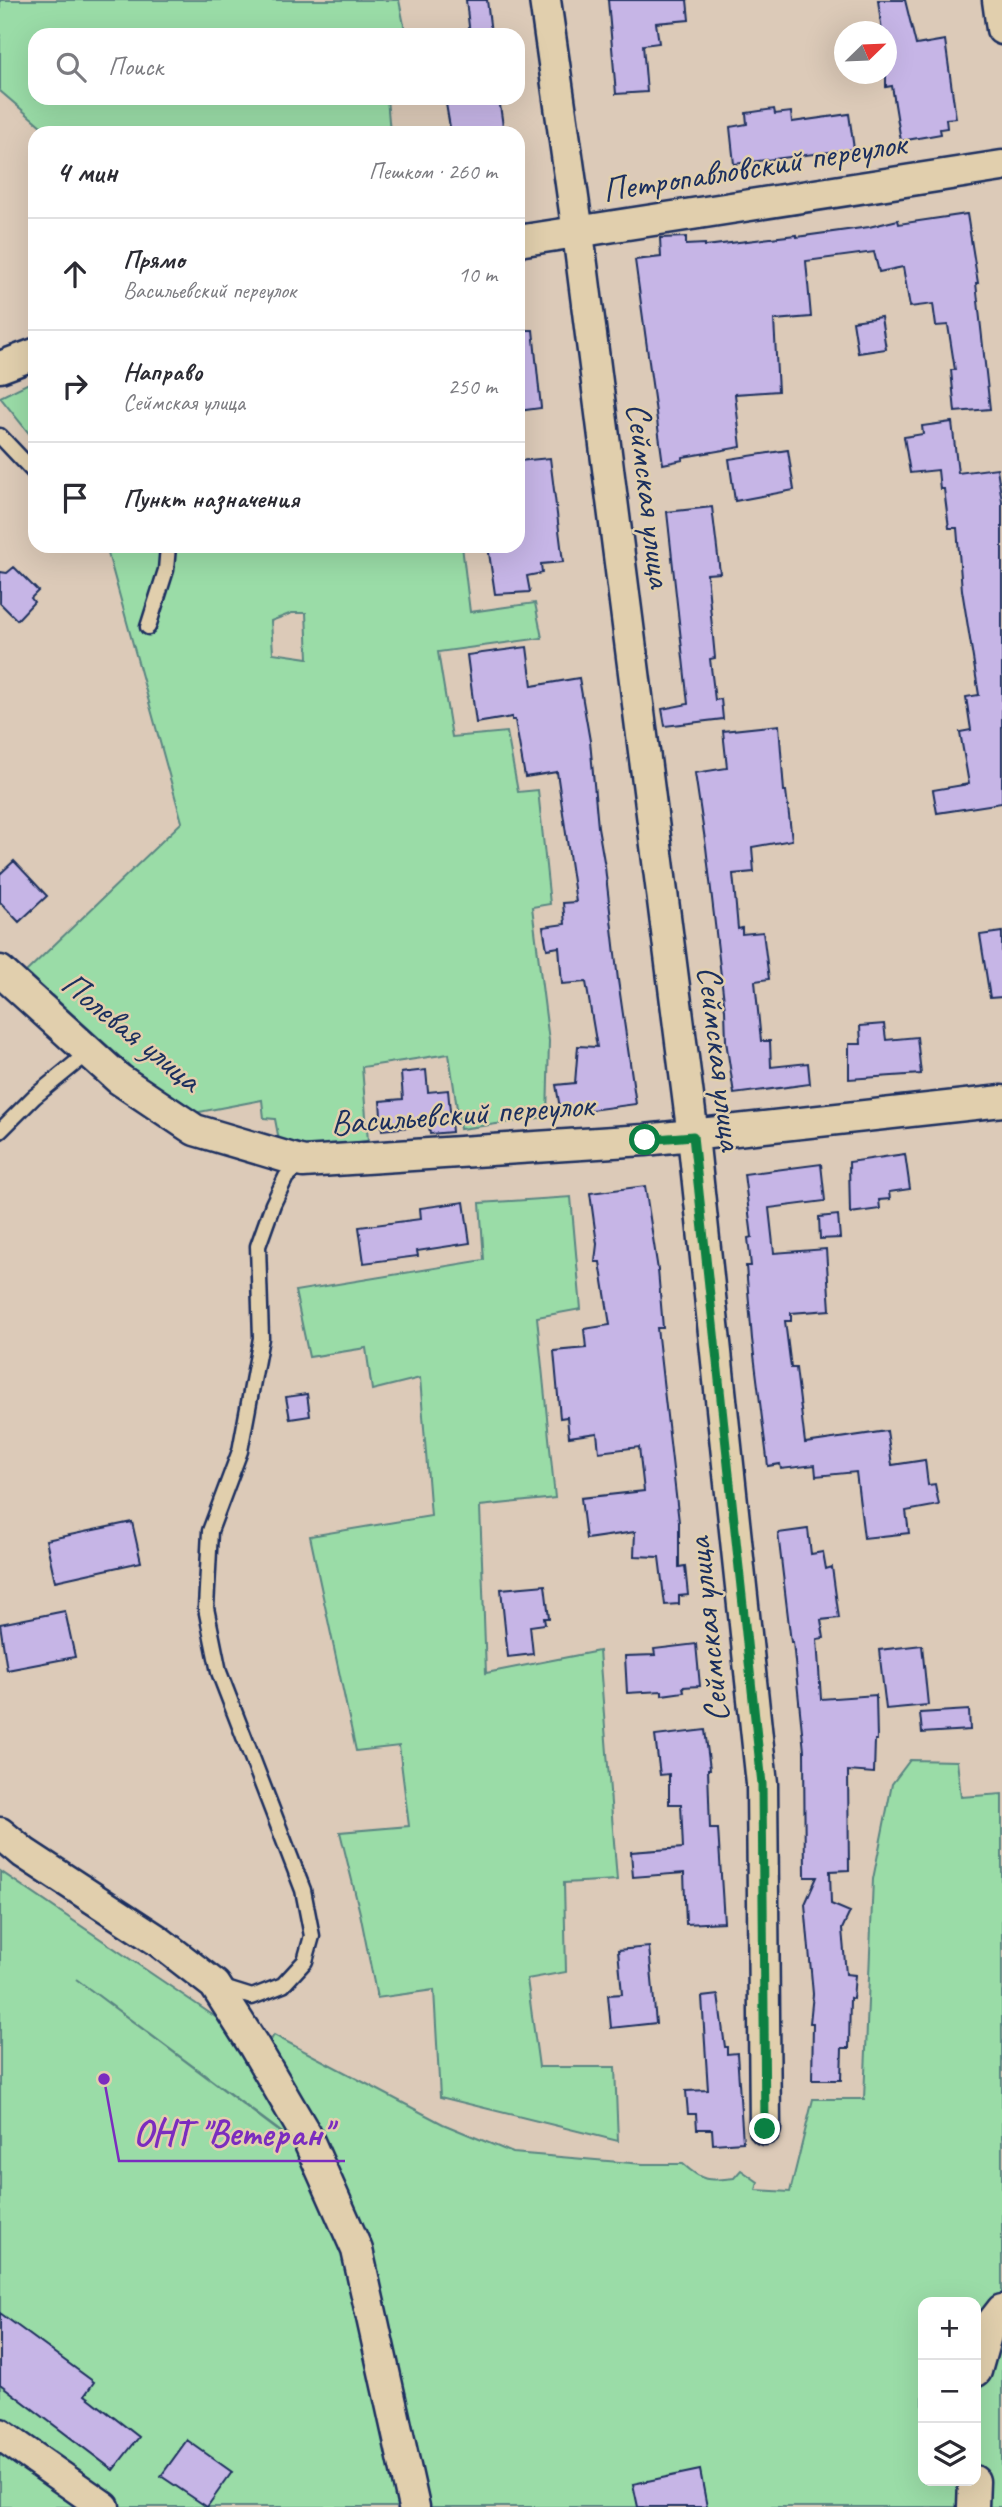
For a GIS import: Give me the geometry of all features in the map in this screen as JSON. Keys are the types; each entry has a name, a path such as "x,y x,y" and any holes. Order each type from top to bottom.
{"street":[{"name":"Сеймская улица","path":"545,0 578,233 693,1136 762,1784 765,2129"},
{"path":"998,0 1002,29"},
{"name":"Петропавловский переулок","path":"525,240 1002,166"},
{"path":"0,367 28,357"},
{"name":"Полевая улица","path":"0,971 119,1079 195,1130 303,1162"},
{"name":"Васильевский переулок","path":"303,1162 693,1136 1002,1101"},
{"path":"0,1833 24,1853 157,1940 215,1986 254,2046 306,2135 357,2250 414,2507"},
{"path":"979,2360 988,2328 1002,2310"},
{"path":"0,2434 104,2507"},
{"path":"973,2507 974,2486"}],"lane":[{"path":"0,436 28,465"},
{"path":"148,627 166,570 167,553"},
{"path":"0,1131 34,1097 89,1052"},
{"path":"215,1986 252,1997 283,1985 305,1961 312,1936 303,1890 219,1672 206,1608 211,1531 240,1451 261,1338 258,1246 286,1177 303,1162"}],"green space":[{"path":"0,0 399,0 405,28 28,28 28,105 388,105 389,126 41,126 0,91"},
{"path":"28,383 28,432 0,397"},
{"path":"108,553 463,553 470,612 535,603 542,638 438,652 452,737 507,732 518,792 538,790 550,904 532,907 549,1041 547,1117 460,1129 449,1054 362,1067 368,1141 281,1151 275,1119 264,1118 262,1100 184,1115 26,972 182,822","holes":["292,613 306,613 308,658 273,653 271,621"]},
{"path":"571,1197 581,1309 537,1317 555,1498 480,1506 486,1673 599,1651 617,1880 564,1883 566,1972 527,1979 539,2067 615,2067 618,2141 440,2097 434,1990 377,1998 340,1832 409,1826 399,1746 356,1751 310,1536 431,1516 420,1378 372,1390 366,1348 309,1357 295,1291 484,1260 480,1203"},
{"path":"910,1760 957,1761 961,1797 1002,1794 1002,2507 0,2507 0,1871 245,2037 251,2073 274,2035 443,2124 513,2153 643,2164 683,2164 701,2177 712,2180 734,2178 741,2170 758,2182 756,2190 790,2192 813,2099 864,2099 873,1879 892,1784","holes":["76,1979 320,2161 320,2162"]}],"building":[{"path":"466,0 487,0 490,28 469,28"},
{"path":"608,0 687,0 689,20 656,23 659,43 643,45 647,92 616,94"},
{"path":"878,0 905,0 916,45 945,40 956,118 946,119 947,128 940,129 941,134 901,141 892,86 886,87 886,84 897,84 897,21 881,21"},
{"path":"446,105 500,105 503,126 450,126"},
{"path":"774,109 775,114 791,112 792,122 849,114 854,149 734,164 730,127 747,124 746,113"},
{"path":"967,214 978,283 990,409 955,412 951,370 955,370 948,325 936,326 933,304 910,307 903,267 879,272 874,252 806,261 811,317 774,320 778,391 735,394 741,447 683,457 683,460 663,464 635,260 661,257 660,238 686,237 686,245 705,246 796,237 869,227 898,220 899,224"},
{"path":"881,317 886,349 858,353 853,321"},
{"path":"525,330 533,330 541,408 525,410"},
{"path":"952,422 958,473 997,468 1002,501 1002,803 937,813 933,790 969,784 960,732 971,730 966,697 979,695 962,590 957,528 949,528 944,489 940,489 938,470 910,473 904,437 923,434 922,426"},
{"path":"788,450 794,490 735,501 729,459"},
{"path":"550,458 563,562 541,564 542,573 527,576 530,592 495,594 489,553 525,553 525,460"},
{"path":"712,507 720,573 707,574 715,658 710,659 715,700 721,699 723,719 665,726 662,709 688,704 667,512"},
{"path":"14,567 38,591 31,598 34,602 17,620 0,603 0,572 7,573"},
{"path":"527,647 532,686 579,678 590,741 598,827 636,1104 561,1114 556,1085 575,1083 578,1046 597,1047 586,982 562,984 559,947 547,949 543,927 565,924 563,903 576,902 557,772 525,777 515,720 512,720 512,717 476,723 467,655"},
{"path":"779,725 784,791 792,840 752,847 754,872 733,874 738,929 742,928 742,934 763,932 769,979 755,981 761,1041 770,1041 771,1067 808,1063 810,1084 734,1094 695,773 727,768 723,731"},
{"path":"14,861 47,896 19,922 0,902 0,874"},
{"path":"1002,932 1002,997 990,998 980,935"},
{"path":"884,1024 886,1040 917,1037 921,1074 849,1079 849,1044 861,1044 860,1026"},
{"path":"426,1070 428,1092 448,1090 452,1132 430,1134 429,1125 382,1130 380,1101 403,1099 401,1073"},
{"path":"905,1154 910,1189 889,1192 890,1199 879,1200 880,1209 850,1213 849,1162"},
{"path":"821,1164 825,1201 769,1208 774,1253 826,1249 830,1310 791,1313 791,1321 785,1321 791,1368 796,1368 805,1443 887,1431 892,1465 925,1460 928,1485 935,1484 939,1505 906,1511 909,1533 864,1538 856,1472 816,1476 815,1465 781,1469 780,1464 768,1466 746,1266 751,1266 748,1238 752,1237 744,1174"},
{"path":"645,1186 658,1270 663,1328 657,1328 679,1522 679,1567 685,1566 688,1595 679,1596 679,1604 665,1605 659,1557 634,1556 635,1532 586,1539 581,1498 644,1491 639,1447 599,1452 597,1433 569,1437 567,1417 560,1418 554,1351 586,1348 584,1329 610,1325 600,1262 595,1262 597,1244 590,1193"},
{"path":"464,1202 470,1243 417,1251 418,1256 364,1263 359,1227 421,1219 420,1208"},
{"path":"838,1215 840,1238 820,1239 819,1217"},
{"path":"307,1394 310,1416 290,1419 286,1397"},
{"path":"132,1522 141,1562 55,1581 46,1540"},
{"path":"808,1529 811,1554 823,1552 826,1569 832,1567 839,1618 821,1620 824,1638 817,1639 821,1699 876,1695 877,1740 874,1773 848,1771 849,1870 830,1871 831,1904 850,1912 842,1929 846,1974 855,1975 853,1999 850,1998 849,2048 842,2048 841,2080 812,2080 813,2023 810,2023 813,1994 805,1904 817,1877 805,1877 804,1751 778,1533"},
{"path":"545,1585 549,1618 544,1618 545,1624 530,1626 533,1654 508,1657 501,1589"},
{"path":"65,1611 75,1657 7,1670 0,1624"},
{"path":"696,1644 700,1686 683,1687 684,1692 662,1695 662,1691 627,1693 625,1656 655,1655 654,1649"},
{"path":"922,1645 928,1705 886,1709 879,1650"},
{"path":"969,1710 970,1730 922,1733 920,1713"},
{"path":"705,1730 710,1769 710,1829 718,1829 724,1922 686,1924 684,1873 633,1877 631,1852 683,1848 681,1804 669,1804 669,1774 660,1775 655,1736"},
{"path":"649,1947 656,2023 611,2028 608,1995 622,1994 618,1950"},
{"path":"718,1995 727,2054 737,2053 743,2142 713,2144 712,2129 697,2129 696,2114 688,2114 686,2091 708,2090 702,1997"},
{"path":"0,2313 94,2382 85,2395 139,2437 113,2470 0,2384"},
{"path":"187,2440 232,2472 207,2507 161,2476"},
{"path":"700,2470 707,2507 638,2507 633,2484"}],"place":[{"name":"ОНТ \"Ветеран\"","path":"104,2079"}],"route":[{"path":"645,1140 693,1136 762,1784 765,2129"}]}
